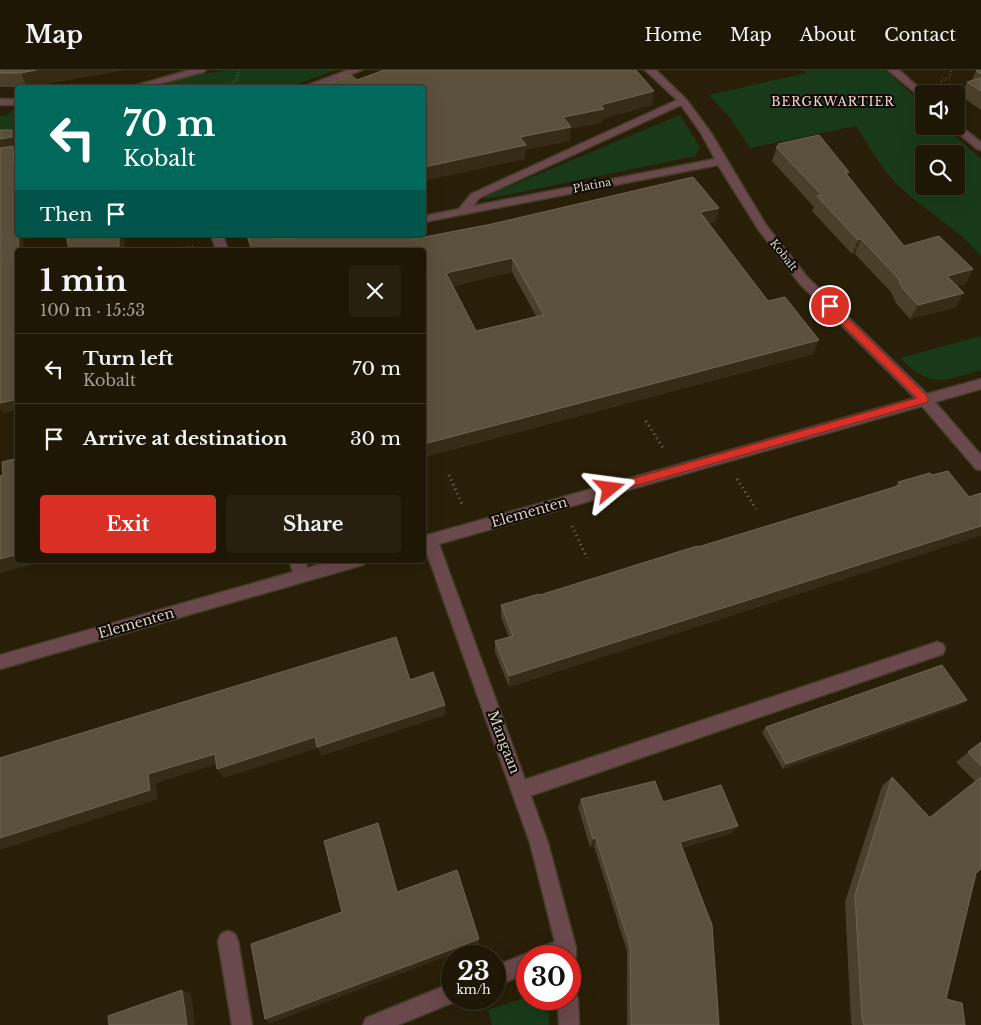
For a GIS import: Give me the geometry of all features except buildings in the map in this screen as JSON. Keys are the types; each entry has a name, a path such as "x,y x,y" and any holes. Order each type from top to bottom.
{"street":[{"path":"143,85 201,70"},
{"path":"314,85 357,70"},
{"name":"Kobalt","path":"650,70 683,101 706,133 720,160 762,227 804,281 925,400 981,465"},
{"path":"892,70 915,90"},
{"path":"464,210 475,196 683,101"},
{"path":"0,102 15,102"},
{"path":"965,134 981,148"},
{"path":"0,154 15,152"},
{"name":"Platina","path":"426,219 720,160"},
{"name":"Elementen","path":"427,541 981,384"},
{"name":"Mangaan","path":"427,541 522,790 539,843 564,945"},
{"path":"298,563 302,576"},
{"name":"Elementen","path":"0,662 348,563"},
{"path":"522,790 937,649"},
{"path":"228,941 242,1025"},
{"path":"373,1025 441,997"},
{"path":"568,1010 569,1025"}],"path":[{"path":"230,85 237,80 240,75 239,70"},
{"path":"724,457 756,508"},
{"path":"561,503 588,558"}],"green space":[{"path":"227,70 336,70 295,85 160,85 171,80"},
{"path":"803,70 885,70 915,97 915,135 954,135 981,159 981,256 963,237 895,182 877,159 856,126 750,148 731,119 709,95 807,73"},
{"path":"15,109 15,140 0,144 0,116 7,115 11,110"},
{"path":"680,115 700,147 696,156 486,199 484,197"},
{"path":"981,336 981,370 957,377 938,380 929,378 911,368 900,358"},
{"path":"516,1001 516,1010 543,1010 549,1014 549,1025 492,1025 488,1010 506,1010 506,1004"}],"district":[{"name":"BERGKWARTIER","path":"833,101"}],"route":[{"path":"610,489 925,400 830,306"}]}
